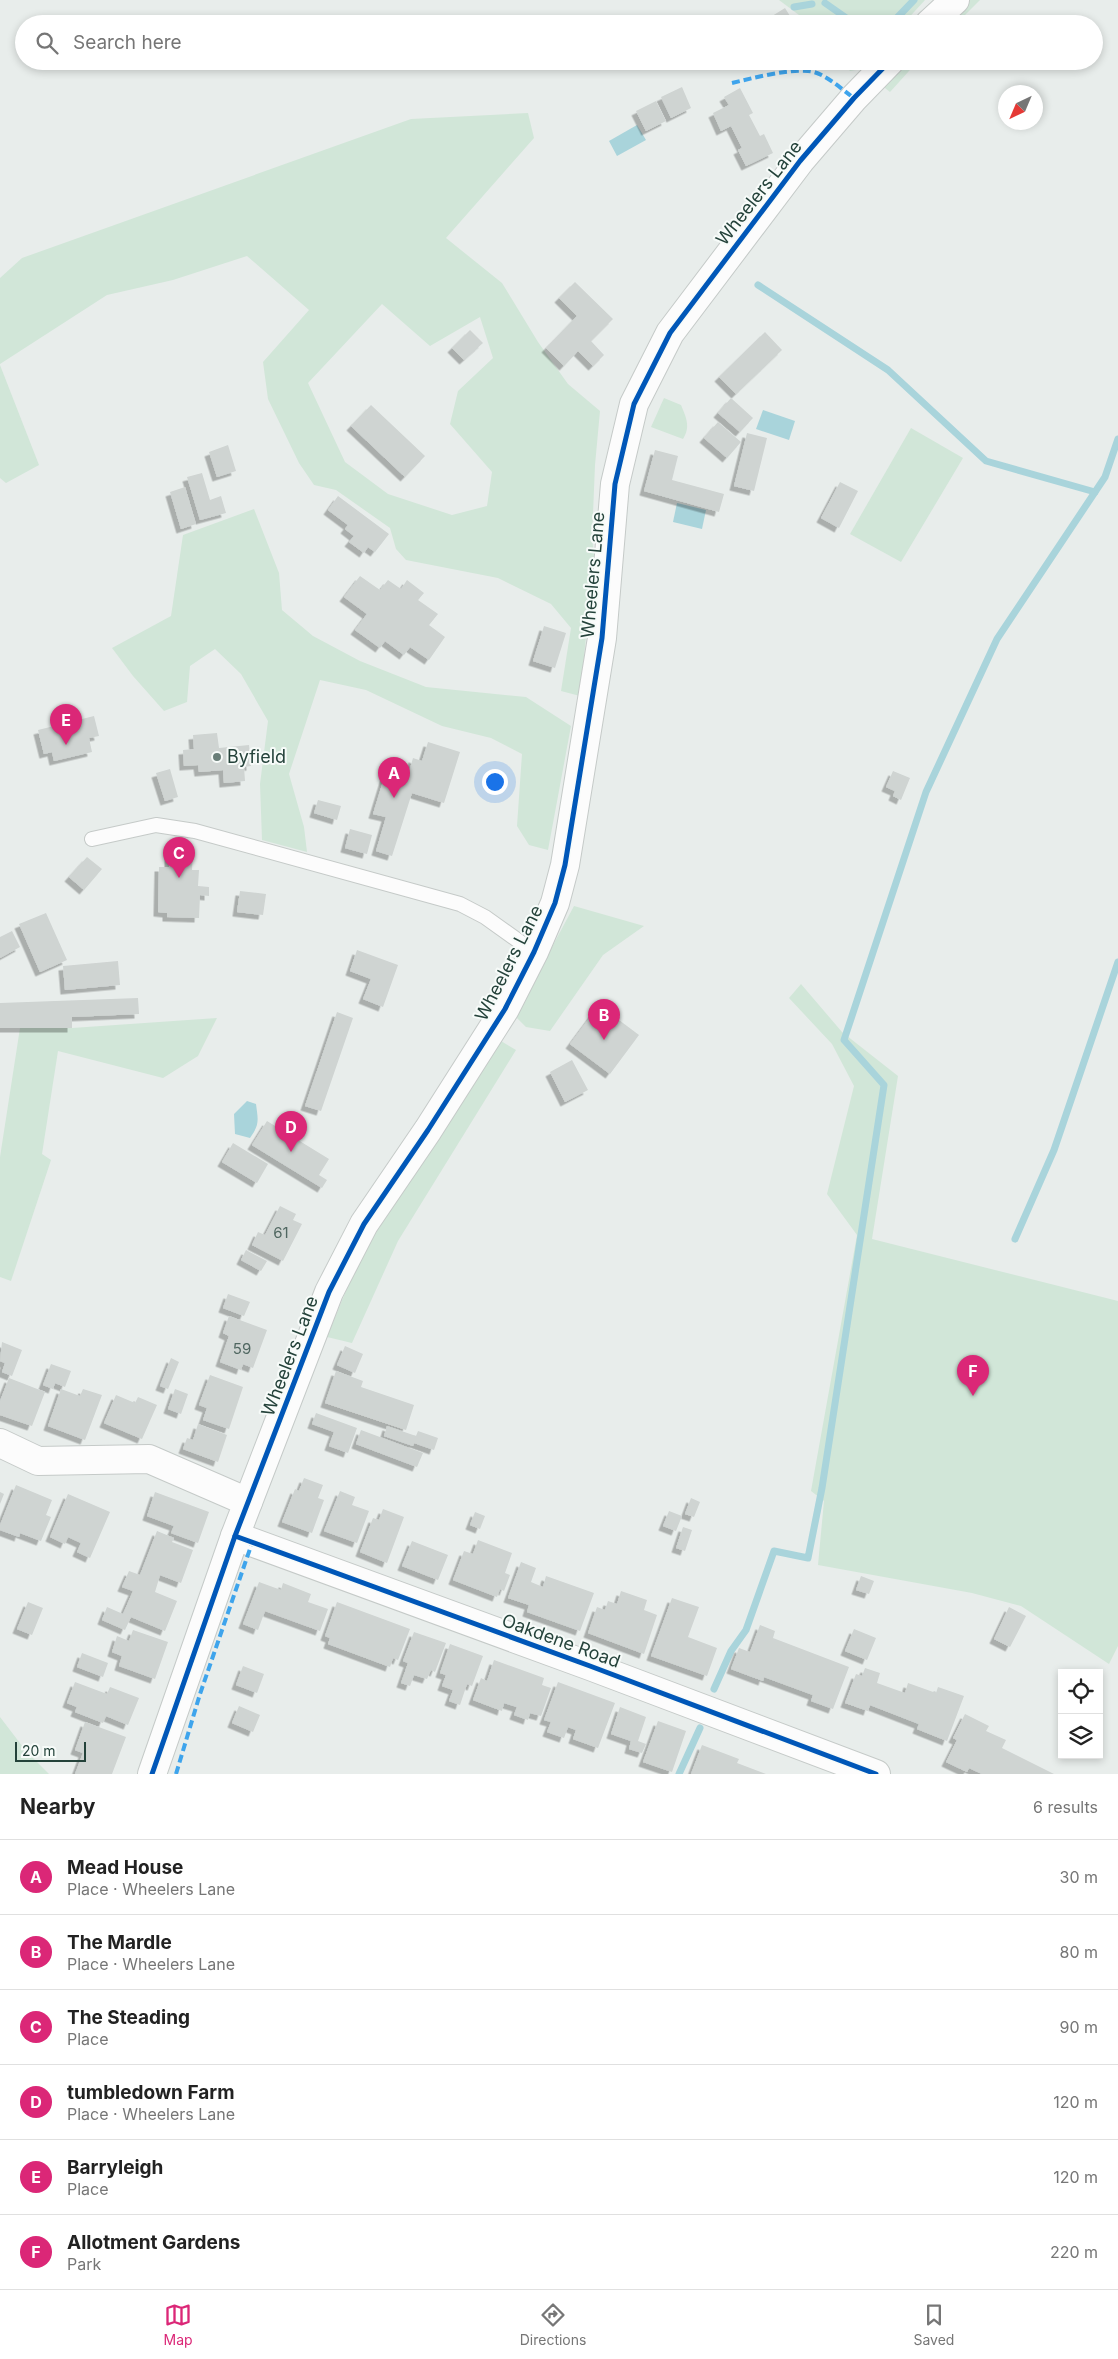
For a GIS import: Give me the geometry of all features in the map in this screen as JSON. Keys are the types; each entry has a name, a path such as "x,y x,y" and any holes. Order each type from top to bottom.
{"street":[{"path":"939,15 955,0"},
{"name":"Wheelers Lane","path":"152,1774 235,1536 326,1301 360,1233 496,1023 534,952 555,903 565,865 602,638 615,484 634,404 670,333 800,161 854,98 881,70"},
{"path":"0,1443 38,1461 149,1459 248,1502"},
{"name":"Oakdene Road","path":"235,1536 590,1666 876,1774"}],"lane":[{"path":"92,839 156,824 195,831 460,904 485,917 534,952"}],"green space":[{"path":"779,0 925,0 911,15 799,15"},
{"path":"967,0 980,0 965,15 951,15"},
{"path":"894,70 910,70 890,92 880,84"},
{"path":"528,113 534,138 446,238 502,283 538,342 568,384 600,411 595,465 592,538 597,579 587,627 580,696 561,691 571,628 551,604 498,578 406,560 396,549 390,528 336,490 314,485 299,463 268,399 263,362 309,310 247,256 173,280 107,295 0,364 0,278 22,258 411,119","holes":["382,304 430,346 480,317 493,358 458,391 450,424 492,472 487,506 452,515 388,494 345,462 308,383"]},
{"path":"0,365 39,465 6,483 0,478"},
{"path":"664,398 681,405 687,426 683,439 651,427"},
{"path":"911,428 963,458 901,562 850,534"},
{"path":"254,509 279,573 282,610 313,636 360,661 426,687 526,697 571,726 548,850 529,845 517,826 522,754 491,738 442,726 366,690 320,680 289,774 304,827 307,852 262,840 260,784 268,721 241,674 215,649 190,666 187,702 164,711 133,676 112,648 171,616 183,535"},
{"path":"574,906 644,926 603,955 550,1031 526,1027 515,1016"},
{"path":"801,984 842,1032 898,1076 872,1239 1118,1301 1118,1646 1109,1664 1021,1606 972,1593 818,1565 824,1501 811,1491 857,1235 827,1194 854,1086 832,1044 789,998"},
{"path":"217,1018 198,1056 163,1078 58,1051 42,1154 51,1160 11,1281 0,1277 0,1157 20,1028 72,1028"},
{"path":"501,1041 516,1050 398,1241 352,1343 327,1337 371,1230 491,1048"},
{"path":"0,1717 26,1751 49,1774 0,1774"}],"water":[{"path":"637,125 646,140 617,156 609,141"},
{"path":"763,410 795,421 789,440 756,429"},
{"path":"677,503 706,510 702,529 673,522"},
{"path":"247,1101 256,1104 258,1122 250,1138 235,1134 234,1114"}],"building":[{"path":"785,8 789,15 774,15"},
{"path":"682,87 691,108 671,118 661,97"},
{"path":"740,88 753,113 749,115 760,136 764,134 773,153 746,166 738,150 742,148 731,126 721,131 713,113 729,105 724,97"},
{"path":"656,101 666,121 646,131 636,111"},
{"path":"575,282 613,319 591,341 604,355 593,366 578,351 564,366 546,348 577,316 559,298"},
{"path":"470,330 483,343 464,360 452,348"},
{"path":"765,332 782,350 736,394 719,377"},
{"path":"731,398 753,418 740,432 718,413"},
{"path":"371,405 425,456 405,477 351,426"},
{"path":"718,422 741,442 727,458 704,438"},
{"path":"747,433 767,438 754,491 734,486"},
{"path":"228,445 236,471 217,477 209,452"},
{"path":"655,450 678,456 672,480 724,494 719,512 644,491"},
{"path":"202,473 210,500 221,496 226,513 200,520 187,477"},
{"path":"840,482 858,491 839,528 821,518"},
{"path":"185,487 196,524 181,529 170,492"},
{"path":"338,496 389,534 375,552 368,547 364,553 349,542 354,536 345,529 348,525 328,510"},
{"path":"360,576 380,590 388,580 401,589 407,580 424,593 418,600 438,614 429,625 445,637 429,660 410,647 404,655 385,641 380,648 355,630 367,614 344,597"},
{"path":"544,626 566,633 555,668 533,661"},
{"path":"94,716 99,736 89,738 92,752 54,761 52,752 44,754 38,730"},
{"name":"Byfield","path":"217,733 219,748 249,745 251,766 244,767 245,781 224,783 223,770 199,772 198,765 184,766 183,750 194,749 193,735"},
{"path":"428,742 460,752 444,803 412,793 392,856 376,851 386,817 373,814 388,765 409,772 413,758 422,761"},
{"path":"170,769 178,797 165,801 156,773"},
{"path":"893,771 910,778 901,800 893,796 895,791 886,787"},
{"path":"318,800 341,806 337,820 314,813"},
{"path":"350,829 372,835 367,854 345,848"},
{"path":"169,848 193,849 192,870 199,870 198,886 209,887 209,896 200,895 199,918 167,917 167,913 158,912 159,867 169,867"},
{"path":"87,857 102,869 84,890 69,877"},
{"path":"240,891 266,894 263,915 237,912"},
{"path":"46,913 67,960 40,972 19,924"},
{"path":"12,931 20,947 0,958 0,937"},
{"path":"357,950 398,965 383,1007 363,999 371,979 350,971"},
{"path":"118,961 120,985 65,990 63,966"},
{"path":"138,998 139,1014 72,1017 72,1028 0,1028 0,1003"},
{"path":"599,1005 639,1035 610,1074 570,1044"},
{"path":"337,1012 353,1018 321,1111 305,1106"},
{"path":"572,1060 588,1090 565,1102 550,1072"},
{"path":"267,1121 329,1159 319,1175 327,1180 322,1188 252,1145"},
{"path":"233,1143 268,1164 257,1183 222,1162"},
{"path":"280,1206 296,1214 293,1220 302,1224 283,1261 252,1245 258,1232 265,1235"},
{"path":"246,1250 267,1261 261,1271 241,1260"},
{"path":"228,1294 250,1302 244,1316 223,1308"},
{"path":"229,1316 267,1330 253,1368 243,1364 241,1370 220,1362 229,1336 223,1333"},
{"path":"2,1342 22,1350 12,1376 2,1372 5,1363 0,1361"},
{"path":"345,1346 363,1354 355,1373 337,1365"},
{"path":"171,1358 179,1362 168,1389 160,1386"},
{"path":"51,1364 71,1371 65,1387 55,1383 53,1389 43,1385"},
{"path":"336,1371 363,1381 361,1387 414,1405 406,1430 325,1403"},
{"path":"210,1375 243,1387 229,1429 203,1420 207,1408 199,1405"},
{"path":"9,1378 45,1392 32,1426 0,1415 0,1401"},
{"path":"61,1389 80,1396 83,1389 102,1395 85,1440 48,1426"},
{"path":"175,1389 188,1394 181,1414 168,1409"},
{"path":"116,1395 135,1403 138,1397 157,1405 142,1439 104,1423"},
{"path":"316,1413 357,1428 348,1453 329,1446 334,1432 312,1424"},
{"path":"198,1424 227,1435 218,1462 183,1449 187,1438 193,1440"},
{"path":"387,1426 416,1436 418,1431 438,1438 434,1450 414,1443 413,1446 384,1436"},
{"path":"361,1430 423,1453 417,1467 356,1444"},
{"path":"304,1478 323,1485 318,1498 324,1500 312,1533 282,1522 295,1489 299,1491"},
{"path":"16,1485 52,1500 46,1515 51,1517 41,1541 20,1533 19,1537 0,1530 0,1525"},
{"path":"340,1491 355,1497 352,1505 369,1511 357,1543 324,1531"},
{"path":"0,1492 4,1494 0,1504"},
{"path":"155,1492 209,1512 198,1543 171,1533 174,1526 147,1516"},
{"path":"68,1494 110,1512 90,1558 77,1552 81,1543 68,1537 65,1544 50,1537"},
{"path":"691,1498 700,1502 694,1517 685,1514"},
{"path":"383,1509 404,1517 387,1563 360,1552 373,1518 379,1520"},
{"path":"669,1511 682,1516 676,1531 663,1526"},
{"path":"475,1512 485,1516 480,1529 470,1525"},
{"path":"683,1527 692,1530 685,1551 676,1548"},
{"path":"157,1531 174,1538 172,1542 193,1550 181,1583 160,1575 155,1592 177,1601 165,1631 131,1617 125,1630 102,1620 107,1607 123,1614 133,1591 122,1587 129,1571 140,1575"},
{"path":"478,1540 512,1553 505,1573 510,1575 504,1591 500,1589 497,1597 453,1580 464,1551 473,1554"},
{"path":"412,1541 448,1555 438,1580 402,1566"},
{"path":"521,1562 536,1568 531,1582 543,1587 546,1576 594,1593 580,1631 527,1612 529,1605 508,1598"},
{"path":"861,1576 874,1581 869,1594 856,1590"},
{"path":"259,1582 281,1590 283,1583 311,1594 308,1602 328,1609 320,1631 265,1611 258,1630 243,1624"},
{"path":"621,1591 647,1600 644,1610 657,1615 644,1654 588,1633 597,1607 605,1610 608,1601 617,1604"},
{"path":"672,1598 699,1607 688,1637 717,1648 707,1676 651,1656"},
{"path":"28,1602 43,1608 32,1635 17,1629"},
{"path":"337,1602 410,1629 398,1660 393,1658 390,1667 328,1644 330,1638 325,1636"},
{"path":"1009,1607 1026,1616 1010,1647 994,1639"},
{"path":"760,1625 775,1631 773,1638 849,1667 833,1709 811,1701 813,1695 764,1677 763,1681 731,1669 739,1648 750,1652"},
{"path":"854,1629 876,1638 867,1660 845,1651"},
{"path":"133,1630 168,1642 155,1679 119,1666 122,1656 112,1652 117,1636 129,1641"},
{"path":"414,1632 446,1643 435,1672 431,1670 427,1679 414,1675 410,1686 401,1683 408,1663 403,1661"},
{"path":"450,1644 483,1656 472,1686 467,1684 460,1705 449,1701 453,1690 442,1686 446,1675 440,1673"},
{"path":"82,1653 108,1663 103,1677 77,1667"},
{"path":"494,1660 544,1678 542,1685 551,1688 541,1716 530,1713 528,1720 514,1715 517,1707 504,1703 502,1711 473,1700 481,1678 487,1681"},
{"path":"243,1666 264,1674 257,1693 236,1685"},
{"path":"865,1668 880,1673 877,1683 905,1693 908,1683 936,1693 938,1687 964,1696 947,1741 917,1729 919,1724 870,1705 868,1711 845,1703 856,1674 862,1676"},
{"path":"75,1682 107,1694 110,1687 139,1698 128,1725 106,1716 103,1723 75,1712 77,1707 67,1703"},
{"path":"558,1682 615,1703 598,1748 573,1739 576,1730 568,1727 564,1738 547,1732 551,1722 544,1720"},
{"path":"239,1706 260,1715 253,1732 232,1723"},
{"path":"620,1707 646,1717 638,1741 646,1744 642,1753 629,1749 631,1741 611,1734"},
{"path":"965,1714 989,1726 986,1731 1006,1740 1002,1748 1054,1774 982,1774 969,1768 967,1772 946,1762 957,1740 953,1738"},
{"path":"658,1721 686,1731 672,1772 643,1762"},
{"path":"85,1722 126,1737 112,1774 75,1774 83,1753 75,1750"},
{"path":"702,1745 739,1759 737,1763 766,1774 691,1774"}],"waterway":[{"path":"900,15 914,0"},
{"path":"825,3 842,15"},
{"path":"794,7 812,4"},
{"path":"758,285 888,370 986,461 1095,492"},
{"path":"714,1689 731,1651 746,1630 774,1551 808,1558 822,1488 884,1085 844,1040 926,792 997,639 1105,477 1118,439"},
{"path":"1015,1239 1054,1150 1118,962"},
{"path":"679,1774 700,1728"}],"marked path":[{"path":"732,83 760,76 808,71 820,74 854,98"},
{"path":"176,1774 200,1694 252,1543"}],"cycle path":[{"path":"152,1774 235,1536 329,1292 364,1224 428,1130 505,1009 534,952 555,903 565,865 602,638 615,484 634,404 670,333 800,161 854,98 881,70"},
{"path":"235,1536 590,1666 876,1774"}],"place":[{"name":"Barryleigh","path":"66,745"},
{"name":"Byfield","path":"217,757"},
{"name":"Mead House","path":"394,798"},
{"name":"The Steading","path":"179,878"},
{"name":"The Mardle","path":"604,1040"},
{"name":"tumbledown Farm","path":"291,1152"},
{"name":"Allotment Gardens","path":"973,1396"}]}
